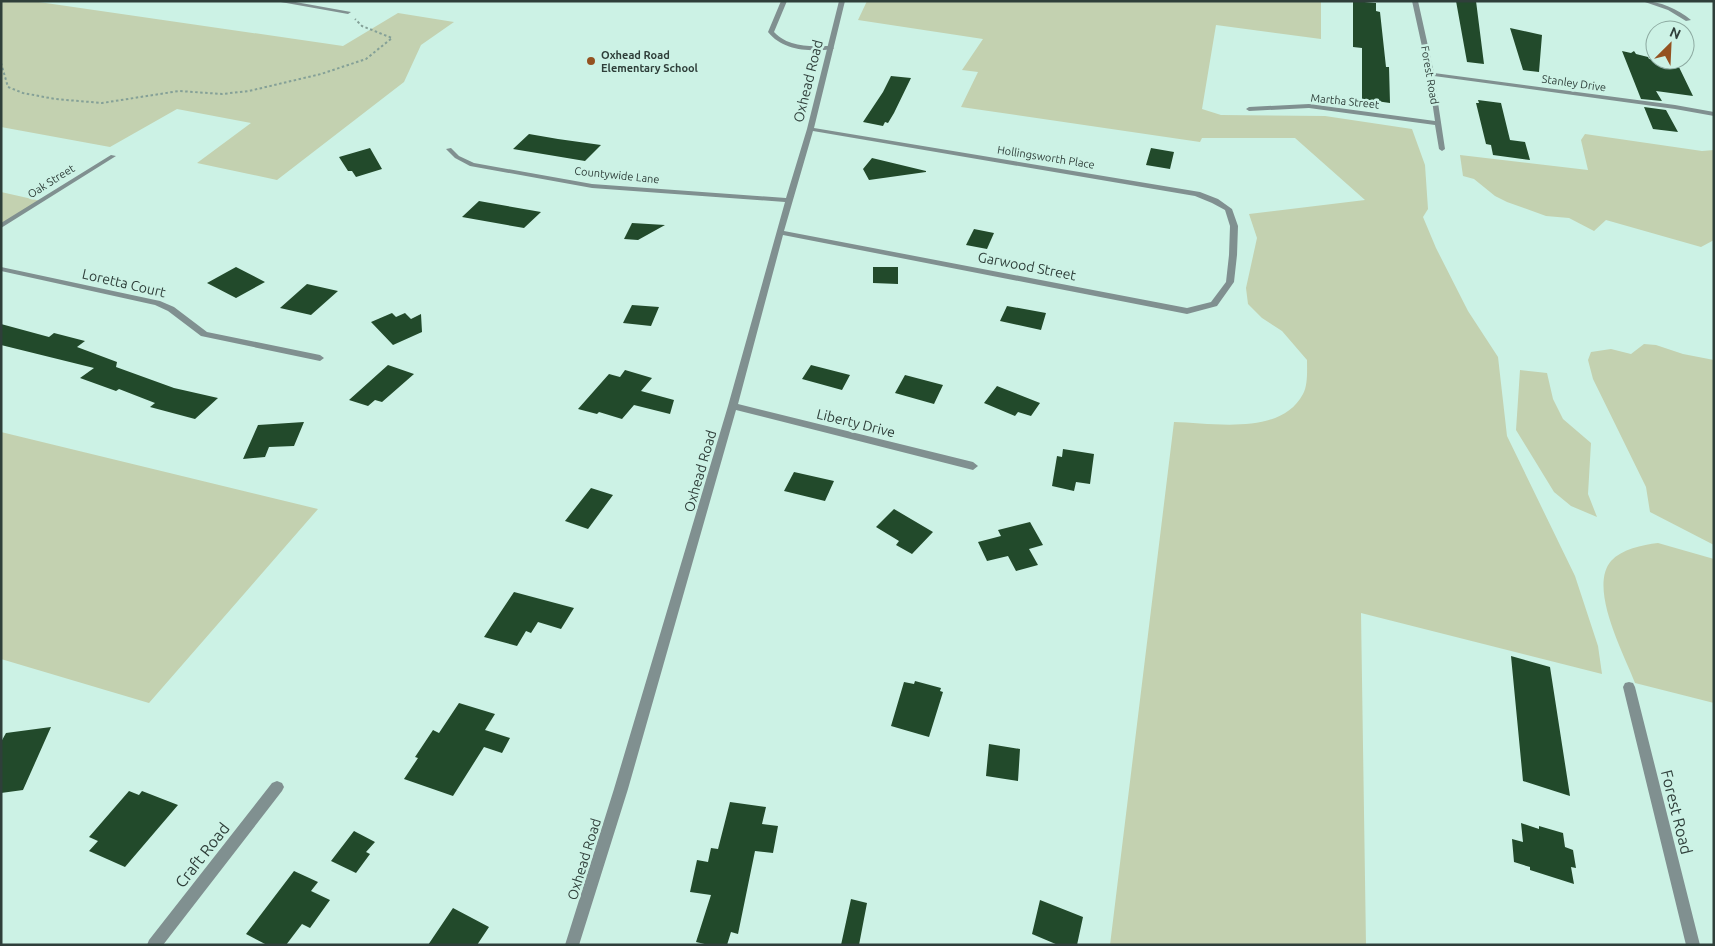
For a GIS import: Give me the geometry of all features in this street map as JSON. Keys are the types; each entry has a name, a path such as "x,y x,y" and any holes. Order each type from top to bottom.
{"street":[{"path":"278,1 348,12"},
{"path":"784,1 771,32 775,38 782,44 831,48"},
{"name":"Oxhead Road","path":"572,945 733,406 810,129 842,1"},
{"name":"Forest Road","path":"1415,1 1431,74 1442,150"},
{"path":"1646,1 1670,9 1688,20"},
{"name":"Stanley Drive","path":"1431,74 1714,114"},
{"name":"Martha Street","path":"1249,109 1308,106 1438,123"},
{"name":"Hollingsworth Place","path":"810,129 1197,194 1216,201 1228,209 1234,226 1233,255"},
{"name":"Countywide Lane","path":"449,149 457,157 472,164 592,186 790,200"},
{"name":"Oak Street","path":"1,226 114,156"},
{"name":"Garwood Street","path":"780,232 1187,311 1214,304 1230,282 1233,255"},
{"name":"Loretta Court","path":"1,269 158,303 171,309 204,334 320,358"},
{"name":"Liberty Drive","path":"733,406 973,466"},
{"name":"Forest Road","path":"1629,687 1693,945"},
{"name":"Craft Road","path":"154,945 277,787"}],"path":[{"path":"1,63 8,87 22,94 55,99 102,103 179,91 222,94 249,91 321,74 366,59 392,38 362,26 348,12"}],"green space":[{"path":"1,1 32,1 343,46 398,13 454,22 421,45 404,82 277,180 197,163 251,123 177,109 110,147 1,127"},
{"path":"867,1 1321,1 1321,39 1216,25 1202,109 1221,115 1325,116 1412,129 1425,165 1428,209 1423,217 1436,248 1468,311 1498,357 1507,436 1575,576 1598,646 1602,674 1361,613 1366,945 1110,945 1174,422 1226,425 1263,422 1279,416 1293,407 1305,390 1307,360 1282,331 1262,318 1248,304 1246,288 1257,238 1249,214 1365,200 1295,138 1202,138 1200,142 961,107 978,72 962,70 983,39 858,20"},
{"path":"1585,134 1702,151 1714,150 1714,240 1701,247 1606,220 1594,231 1569,218 1546,216 1507,202 1495,196 1474,179 1463,176 1460,155 1588,170 1581,140"},
{"path":"1,192 41,201 1,226"},
{"path":"1644,344 1656,345 1683,354 1714,360 1714,545 1650,512 1646,487 1593,379 1588,360 1591,352 1611,349 1631,354"},
{"path":"1520,370 1547,373 1553,399 1563,419 1591,443 1588,494 1597,517 1571,506 1554,492 1516,430"},
{"path":"1,432 318,509 149,703 1,659"},
{"path":"1658,543 1714,559 1714,703 1635,683 1610,621 1604,587 1605,573 1611,561 1621,553 1639,546"}],"building":[{"path":"1353,1 1376,3 1376,11 1380,12 1386,67 1389,67 1390,103 1362,99 1362,48 1353,47"},
{"path":"1456,1 1476,1 1484,64 1467,62"},
{"path":"1510,28 1542,35 1539,72 1523,70"},
{"path":"1622,51 1631,53 1634,51 1636,54 1645,56 1645,70 1680,70 1693,96 1656,91 1662,101 1641,99"},
{"path":"891,76 911,78 888,123 885,122 883,126 863,122 883,92"},
{"path":"1478,100 1501,103 1510,140 1525,142 1530,160 1493,155 1491,145 1486,144 1476,103 1479,103"},
{"path":"1644,107 1666,110 1678,132 1653,129"},
{"path":"529,134 601,145 585,161 513,149"},
{"path":"370,148 382,169 356,177 352,171 348,171 339,157"},
{"path":"1151,148 1174,152 1170,169 1146,165"},
{"path":"872,158 926,172 869,180 863,169"},
{"path":"479,201 541,212 524,228 462,217"},
{"path":"632,223 665,225 638,240 624,239"},
{"path":"974,229 994,233 987,249 966,245"},
{"path":"236,267 265,282 236,298 207,283"},
{"path":"873,267 898,267 898,284 873,283"},
{"path":"307,284 338,291 311,315 280,308"},
{"path":"632,305 659,307 651,326 623,323"},
{"path":"1007,306 1046,313 1041,330 1000,321"},
{"path":"392,313 396,317 405,313 411,319 421,314 422,332 393,345 371,322"},
{"path":"1,324 49,337 54,333 85,341 77,347 117,362 116,367 174,388 218,398 195,419 150,407 155,403 119,389 116,391 80,378 94,368 1,345"},
{"path":"388,365 414,374 382,402 375,400 368,406 349,400"},
{"path":"811,365 850,375 842,390 802,379"},
{"path":"625,370 652,378 641,391 674,400 670,414 634,405 622,419 599,412 597,414 578,409 609,374 620,377"},
{"path":"905,375 943,385 934,404 895,393"},
{"path":"997,386 1040,403 1031,416 1018,412 1015,416 984,403"},
{"path":"304,422 294,446 269,447 265,457 243,459 258,425"},
{"path":"1063,449 1094,454 1090,484 1076,482 1074,491 1052,486 1057,456 1062,457"},
{"path":"794,472 834,481 825,501 784,491"},
{"path":"591,488 613,495 588,529 565,521"},
{"path":"894,509 933,532 912,554 896,545 899,541 876,527"},
{"path":"1030,522 1043,545 1029,549 1038,565 1016,571 1008,556 987,561 978,542 1001,536 998,530"},
{"path":"514,592 574,608 561,629 538,622 531,633 526,631 517,646 484,637"},
{"path":"1511,656 1550,667 1570,796 1523,781"},
{"path":"915,681 941,688 940,691 943,692 929,737 891,726 904,682 914,684"},
{"path":"459,703 495,714 485,730 510,738 502,753 484,747 453,796 404,779 418,758 415,757 433,730 439,733"},
{"path":"51,727 23,790 1,793 1,742 6,733"},
{"path":"989,744 1020,749 1018,781 986,776"},
{"path":"129,791 139,795 142,791 178,805 125,867 89,851 98,841 89,837"},
{"path":"730,802 766,807 762,824 778,826 773,853 755,851 738,934 731,932 727,945 709,945 696,942 711,895 690,892 697,860 708,862 711,848 718,849"},
{"path":"1521,823 1539,829 1539,826 1563,833 1565,847 1573,850 1576,868 1571,867 1574,884 1530,870 1530,867 1514,862 1512,839 1523,842"},
{"path":"354,831 375,842 366,852 370,854 356,873 331,861"},
{"path":"294,871 318,882 311,891 330,900 310,928 302,924 286,945 267,945 246,934"},
{"path":"851,899 867,903 859,945 841,945"},
{"path":"1040,900 1083,917 1077,945 1058,945 1032,934"},
{"path":"453,908 489,927 477,945 428,945"}],"place":[{"name":"Oxhead Road Elementary School","path":"591,61"}]}
